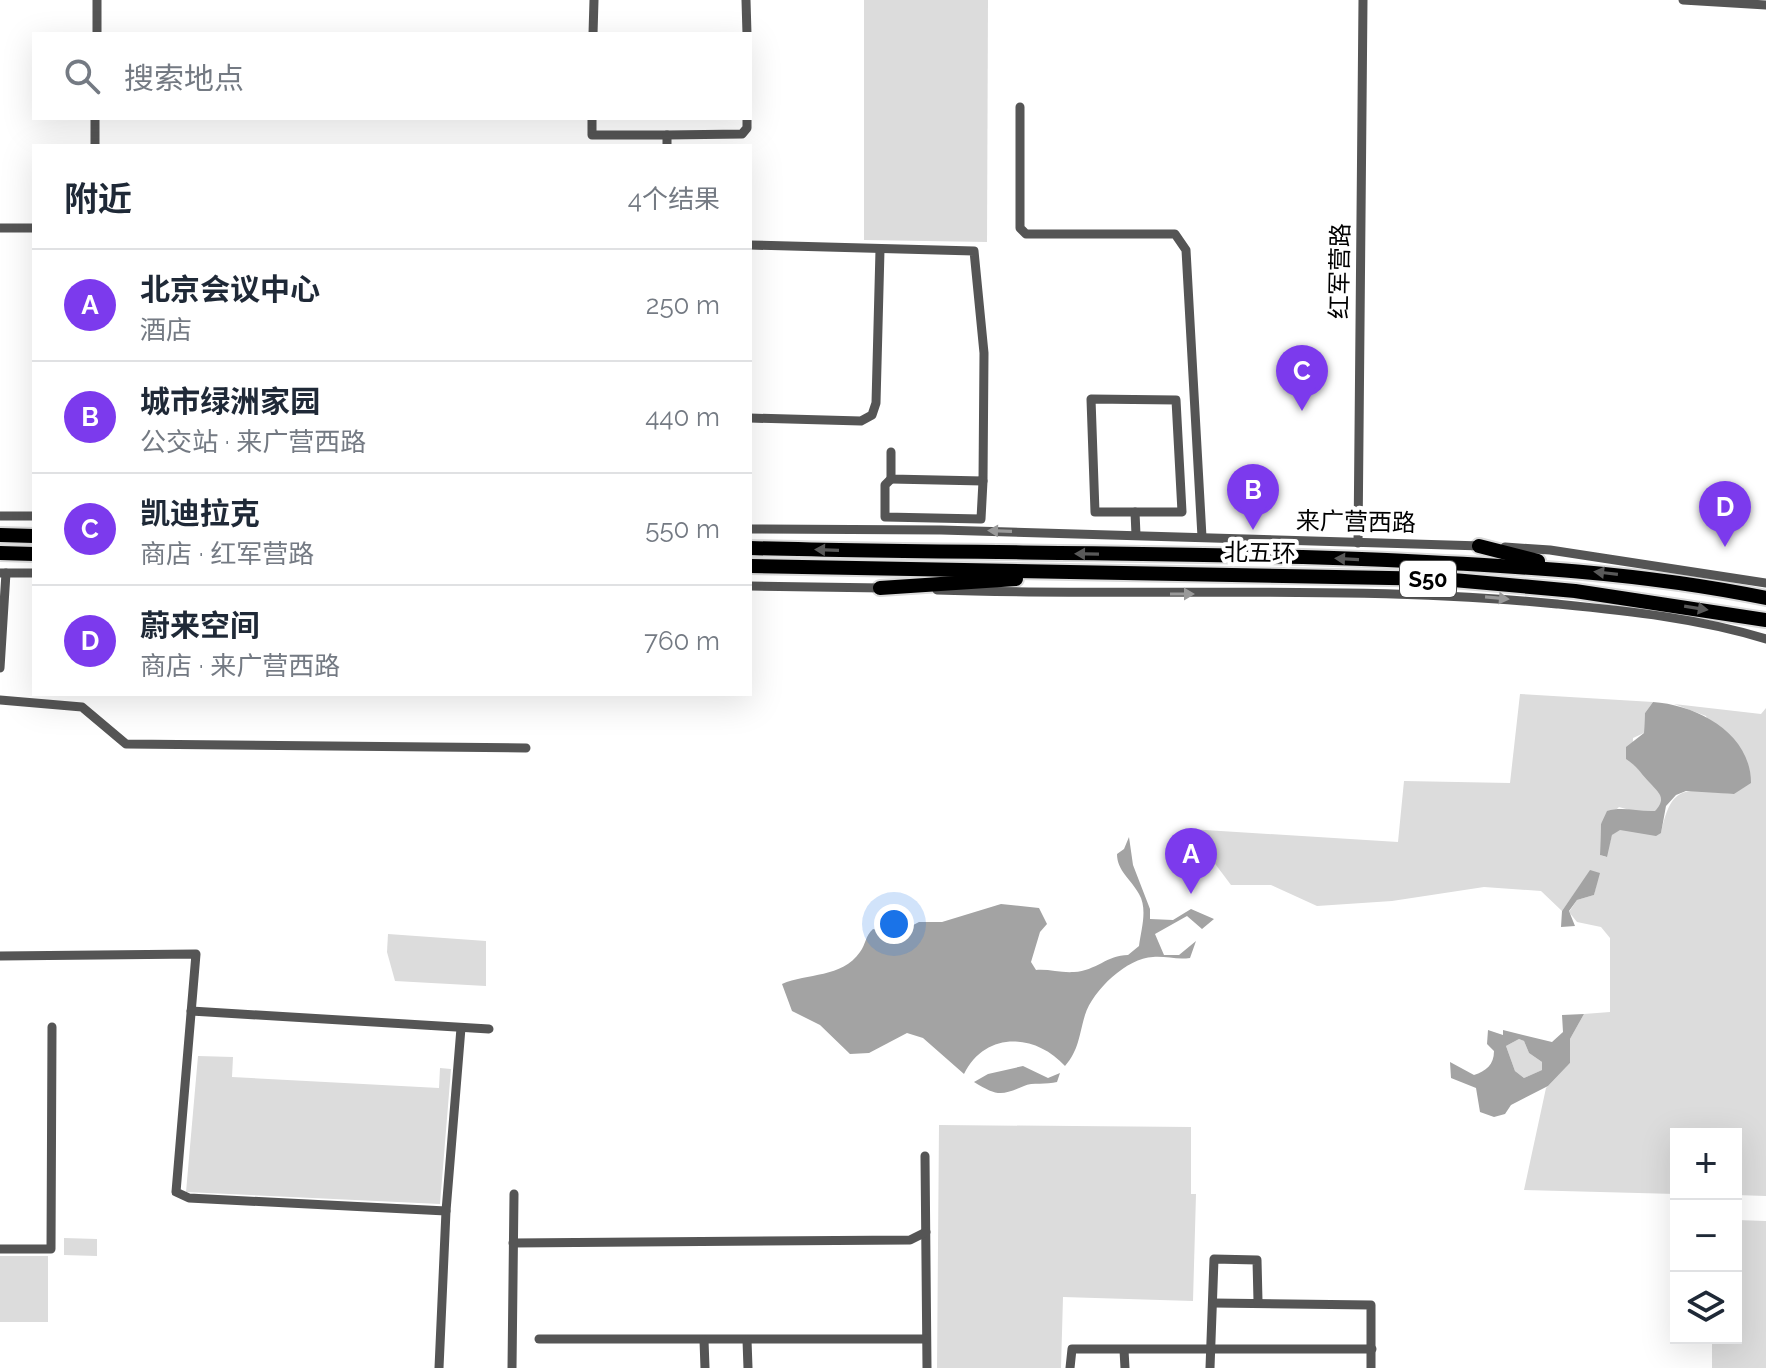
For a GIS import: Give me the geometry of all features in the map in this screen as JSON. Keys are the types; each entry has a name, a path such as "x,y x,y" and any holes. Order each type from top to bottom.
{"highway":[{"path":"0,535 32,536"},
{"path":"1479,546 1569,569"},
{"name":"北五环","path":"752,548 1298,557 1569,569 1692,583 1766,598"},
{"path":"0,553 32,554"},
{"name":"北五环","path":"752,566 1442,579 1575,591 1766,620"},
{"path":"880,588 1088,572"}],"street":[{"path":"97,0 97,32"},
{"path":"593,32 594,0"},
{"path":"746,0 747,32"},
{"name":"红军营路","path":"1358,543 1363,0"},
{"path":"1683,0 1766,5"},
{"path":"1020,107 1020,228 1026,234 1175,234 1186,250 1202,537"},
{"path":"95,120 95,144"},
{"path":"592,120 592,135 667,140 742,134 747,128 747,120"},
{"path":"0,228 32,228"},
{"path":"752,245 974,251 984,353 981,519 885,517 885,485 891,479 891,452"},
{"path":"752,418 861,421 872,415 876,403 880,250"},
{"path":"1091,399 1176,400 1182,512 1135,512 1095,512 1091,399"},
{"path":"891,479 983,481"},
{"path":"1135,512 1136,535"},
{"path":"0,516 32,516"},
{"path":"926,518 926,530"},
{"name":"来广营西路","path":"752,529 926,530 1479,546 1550,550 1766,583"},
{"path":"0,668 3,573 32,573"},
{"path":"752,586 1053,594 1420,592 1660,614 1766,639"},
{"path":"0,700 82,707 126,744 526,748"},
{"path":"0,956 196,954 176,1192 189,1198 446,1211"},
{"path":"191,1011 489,1029"},
{"path":"0,1249 51,1249 52,1027"},
{"path":"439,1368 446,1211 461,1028"},
{"path":"925,1156 927,1368"},
{"path":"512,1368 514,1194"},
{"path":"513,1243 910,1240 926,1232"},
{"path":"1210,1368 1214,1259 1257,1260 1258,1301"},
{"path":"1213,1303 1258,1301 1371,1305 1371,1368"},
{"path":"539,1339 926,1339"},
{"path":"704,1340 705,1368"},
{"path":"747,1340 748,1368"},
{"path":"1070,1368 1072,1349 1372,1349"},
{"path":"1124,1350 1125,1368"}],"shaded area":[{"path":"864,0 988,0 987,242 864,240"},
{"path":"1520,694 1653,702 1645,713 1644,733 1633,738 1632,763 1661,793 1661,805 1656,811 1637,812 1619,807 1601,824 1600,855 1606,857 1612,835 1620,829 1661,833 1671,804 1685,792 1734,794 1706,716 1674,704 1761,714 1766,708 1766,1196 1742,1195 1742,1128 1670,1128 1670,1194 1524,1190 1546,1088 1570,1063 1570,1039 1584,1014 1610,1012 1610,938 1601,927 1577,922 1569,912 1577,900 1594,895 1599,873 1590,871 1562,911 1541,891 1484,887 1392,901 1317,906 1271,885 1231,885 1189,829 1398,842 1404,781 1510,783"},
{"path":"1653,702 1687,709 1732,736 1749,765 1751,783 1734,794 1686,791 1676,795 1666,806 1661,833 1656,836 1620,830 1612,835 1607,857 1600,855 1601,824 1607,811 1655,811 1661,803 1659,793 1626,759 1626,747 1644,733 1645,713"},
{"path":"1129,837 1133,865 1150,909 1150,919 1173,920 1191,909 1214,919 1202,929 1187,916 1155,934 1164,955 1179,955 1196,941 1190,958 1143,959 1112,977 1089,1005 1076,1048 1065,1066 1040,1047 1011,1042 984,1050 964,1074 923,1038 907,1033 869,1053 850,1054 820,1025 792,1011 782,984 844,966 860,952 873,929 896,934 919,922 942,922 1001,904 1039,908 1047,924 1040,932 1031,962 1036,970 1082,971 1128,955 1139,946 1143,913 1142,900 1118,860 1117,854 1124,849"},
{"path":"1590,870 1600,873 1594,895 1577,900 1569,911 1575,926 1561,927 1562,911"},
{"path":"388,934 486,941 486,986 395,981 387,952"},
{"path":"1584,1014 1570,1039 1570,1063 1548,1086 1511,1105 1505,1114 1494,1117 1480,1112 1476,1088 1451,1078 1450,1062 1474,1075 1488,1067 1494,1051 1487,1044 1488,1030 1503,1035 1503,1030 1552,1042 1563,1032 1562,1015","holes":["1519,1039 1524,1041 1529,1053 1542,1062 1542,1070 1524,1078 1515,1071 1506,1046"]},
{"path":"1519,1039 1524,1041 1529,1053 1542,1062 1542,1070 1524,1078 1515,1071 1506,1046"},
{"path":"198,1056 233,1057 232,1077 439,1088 440,1068 451,1069 440,1204 186,1192"},
{"path":"1023,1066 1048,1078 1060,1073 1057,1082 1027,1085 1004,1093 988,1090 974,1082 988,1074"},
{"path":"939,1125 1191,1127 1191,1194 1196,1194 1193,1301 1063,1297 1061,1368 937,1368"},
{"path":"1742,1220 1766,1221 1766,1368 1712,1368 1712,1344 1742,1344"},
{"path":"64,1238 97,1239 97,1256 64,1255"},
{"path":"0,1256 48,1256 48,1322 0,1322"}],"place":[{"name":"凯迪拉克","path":"1302,411"},
{"name":"城市绿洲家园","path":"1253,530"},
{"name":"蔚来空间","path":"1725,547"},
{"name":"北京会议中心","path":"1191,894"}]}
